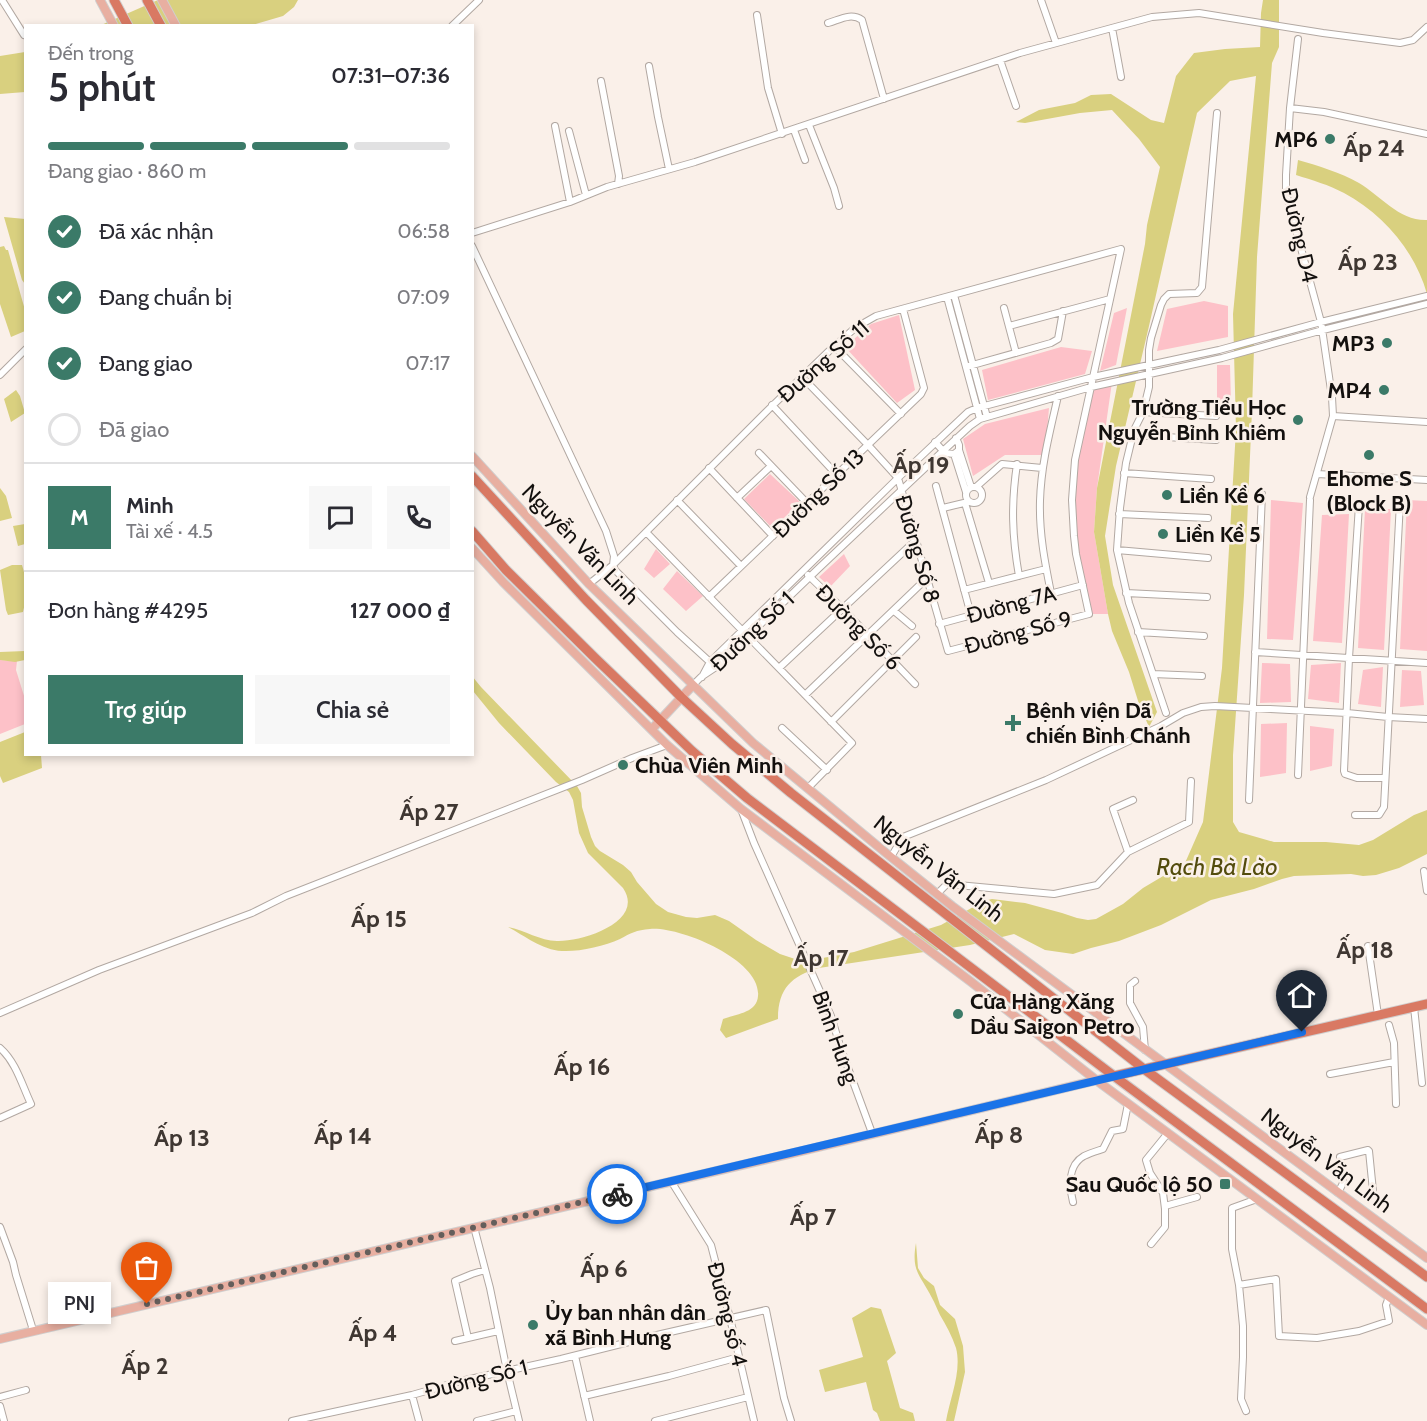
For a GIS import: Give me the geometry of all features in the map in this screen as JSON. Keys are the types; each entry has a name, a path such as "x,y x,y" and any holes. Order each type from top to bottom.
{"highway":[{"path":"114,0 128,24"},
{"path":"147,0 160,24"},
{"name":"Nguyễn Văn Linh","path":"474,478 577,591 722,736 791,793 1144,1069 1427,1277"},
{"path":"474,533 506,570 595,658 692,751 747,798 1427,1309"},
{"path":"1114,1076 1427,1004"}],"main road":[{"path":"100,0 113,24"},
{"path":"162,0 175,24"},
{"name":"Nguyễn Văn Linh","path":"474,458 590,584 753,743 952,906 1427,1258"},
{"path":"474,550 502,582 667,745 741,809 970,981 1096,1080 1427,1325"},
{"path":"652,729 693,685"},
{"path":"970,981 976,972"},
{"path":"0,1339 1114,1076"}],"street":[{"path":"2,0 24,35"},
{"path":"454,24 479,0"},
{"path":"1041,0 1056,43"},
{"path":"474,232 618,184 782,134 1000,60 1152,17 1199,13 1400,43 1413,40 1427,27"},
{"path":"757,15 768,88 782,134"},
{"path":"828,23 852,16 862,20 884,99"},
{"path":"1112,28 1121,77"},
{"name":"Đường D4","path":"1298,39 1290,108 1286,193 1323,330 1333,416 1310,499 1298,775"},
{"path":"1000,60 1016,106"},
{"path":"649,66 669,169"},
{"path":"601,81 619,176 618,184"},
{"path":"1290,108 1324,112 1427,134"},
{"path":"1166,713 1126,593 1117,550 1119,514 1124,473 1133,435 1143,412 1149,387 1146,366 1151,338 1164,299 1169,294 1197,293 1202,287 1217,113"},
{"path":"809,125 839,206"},
{"path":"555,126 570,202"},
{"path":"794,130 805,160"},
{"path":"569,131 586,195"},
{"name":"Đường Số 11","path":"590,584 614,565 772,405 834,346 855,328 876,316 1121,249 1110,299"},
{"path":"474,250 606,531 614,556 615,570 716,668"},
{"path":"950,296 983,418"},
{"path":"1321,322 1427,296"},
{"path":"1009,326 1110,299 1075,460 1072,500 1076,554 1083,585"},
{"path":"1413,299 1416,308"},
{"path":"1323,330 1427,304"},
{"path":"1004,308 1016,353"},
{"name":"Đường Số 13","path":"709,597 921,394 924,388 903,309"},
{"path":"969,366 1052,343 1058,339 1063,311"},
{"name":"Đường Số 1","path":"702,677 710,662 742,630 968,412 1093,377 1220,350 1321,322"},
{"name":"Đường Số 1","path":"693,685 716,668 956,438 983,418 1091,387 1222,358 1323,330"},
{"path":"834,346 901,414"},
{"path":"0,375 24,351"},
{"name":"Đường Số 8","path":"802,376 898,478 948,651"},
{"path":"1051,593 1040,524 1040,502 1042,468 1058,396"},
{"path":"772,405 837,475"},
{"path":"1143,412 1216,416"},
{"path":"1333,416 1427,422"},
{"path":"1133,435 1216,440"},
{"path":"943,508 977,502 982,493 971,489 957,452 959,445 956,438"},
{"path":"935,442 948,454 957,452"},
{"path":"759,453 807,503"},
{"path":"989,583 966,497 971,489 1002,464 1042,468"},
{"path":"1017,464 1012,523 1019,576"},
{"path":"737,498 771,466"},
{"path":"709,468 772,536"},
{"path":"1124,473 1211,479"},
{"path":"1317,474 1427,480"},
{"path":"936,486 971,615"},
{"path":"1249,800 1262,494"},
{"path":"677,500 741,566"},
{"path":"1354,815 1379,815 1384,807 1400,502"},
{"path":"1359,505 1344,771 1345,774 1357,778 1385,778"},
{"path":"1119,514 1208,518"},
{"path":"646,531 852,743 808,788"},
{"path":"779,668 916,540"},
{"path":"1117,550 1208,558"},
{"path":"964,590 1046,568"},
{"name":"Đường Số 6","path":"804,570 915,684"},
{"path":"805,695 926,579"},
{"name":"Đường 7A","path":"939,624 1083,585"},
{"name":"Đường Số 9","path":"948,651 1089,614 1083,585"},
{"path":"1126,593 1207,597"},
{"path":"894,611 912,626"},
{"path":"1138,632 1204,636"},
{"path":"831,722 916,637"},
{"path":"1255,652 1427,663"},
{"path":"1153,674 1202,676"},
{"path":"891,857 903,837 1046,780 1161,726 1183,713 1201,707 1427,719"},
{"path":"782,728 827,770"},
{"path":"0,1013 99,970 252,913 286,896 667,745"},
{"path":"937,894 947,884 1054,894 1097,885 1128,852 1189,822 1191,781"},
{"path":"1128,852 1113,808 1133,800"},
{"name":"Bình Hưng","path":"741,809 828,1010 872,1133"},
{"path":"1425,871 1427,891"},
{"path":"1368,946 1378,1015"},
{"path":"1135,981 1130,985 1130,1003 1143,1027 1145,1050"},
{"path":"1414,1007 1422,1083"},
{"path":"1389,1025 1394,1043 1395,1104"},
{"path":"0,1048 16,1070 30,1104 0,1118"},
{"path":"1329,1074 1394,1062"},
{"path":"1073,1202 1070,1188 1072,1171 1082,1157 1103,1149 1112,1131 1123,1129 1128,1104"},
{"path":"1151,1244 1165,1227 1165,1206 1163,1193 1150,1173 1146,1160 1168,1133"},
{"path":"1340,1157 1369,1151 1373,1191"},
{"path":"1338,1193 1343,1183 1342,1172"},
{"name":"Đường số 4","path":"672,1181 711,1245 754,1421"},
{"path":"1165,1206 1197,1197"},
{"path":"1246,1411 1241,1399 1243,1326 1239,1285 1232,1249 1232,1208 1257,1199"},
{"path":"0,1227 14,1262 33,1330"},
{"path":"474,1227 490,1288 519,1421"},
{"path":"468,1338 455,1281 485,1270"},
{"path":"1239,1285 1276,1280 1279,1336 1317,1338 1359,1331 1389,1322 1386,1305 1389,1297"},
{"name":"Đường Số 1","path":"292,1421 412,1395 461,1380 575,1356 766,1310 791,1421"},
{"path":"455,1341 498,1331"},
{"path":"575,1356 590,1421"},
{"path":"584,1396 739,1357"},
{"path":"0,1397 26,1390"},
{"path":"412,1395 419,1421"},
{"path":"655,1421 748,1397"},
{"path":"0,1406 4,1421"},
{"path":"477,1421 516,1411"}],"shaded area":[{"path":"1204,301 1228,306 1228,337 1157,351 1167,309"},
{"path":"1127,308 1116,365 1100,371 1114,313"},
{"path":"899,315 915,390 897,403 845,347 871,324"},
{"path":"1061,347 1092,351 1085,374 988,400 982,370"},
{"path":"1217,365 1230,365 1231,405 1217,405"},
{"path":"1112,382 1097,488 1094,532 1108,614 1089,614 1074,536 1075,460 1091,387"},
{"path":"1049,408 1045,455 1005,455 973,476 963,439 985,424"},
{"path":"770,474 800,502 773,529 744,499"},
{"path":"1271,500 1303,503 1293,640 1267,639"},
{"path":"1407,500 1427,501 1427,651 1400,649"},
{"path":"1365,509 1391,509 1384,650 1358,648"},
{"path":"1349,514 1342,643 1313,641 1322,515"},
{"path":"656,549 670,564 654,578 644,569"},
{"path":"844,554 850,566 830,587 819,577"},
{"path":"677,571 703,596 686,611 663,589"},
{"path":"0,660 17,661 16,670 24,696 24,724 0,734"},
{"path":"1262,663 1290,664 1291,702 1260,703"},
{"path":"1341,663 1339,703 1308,699 1311,665"},
{"path":"1383,667 1381,707 1358,704 1363,670"},
{"path":"1402,670 1421,671 1424,705 1400,707"},
{"path":"1287,723 1286,773 1260,777 1261,724"},
{"path":"1310,726 1334,729 1332,766 1310,771"}],"water":[{"path":"158,0 298,0 294,7 283,16 255,24 104,24"},
{"name":"Rạch Bà Lào","path":"1263,0 1279,0 1279,47 1272,63 1257,257 1244,595 1233,755 1233,822 1239,832 1274,842 1326,842 1359,845 1373,840 1414,815 1427,810 1427,854 1399,868 1376,875 1294,876 1282,879 1211,900 1161,925 1119,941 1073,954 1045,950 1014,934 970,945 819,968 801,975 788,985 780,999 778,1019 726,1038 720,1030 723,1019 750,1009 757,1002 758,996 756,983 747,970 716,948 680,933 650,929 634,932 599,946 576,951 562,951 541,945 508,927 551,941 581,938 608,928 619,920 626,911 628,900 623,888 588,853 579,833 573,800 569,792 556,782 499,723 474,692 474,678 577,786 581,793 582,807 595,846 631,872 656,904 668,912 686,917 715,915 729,921 780,954 798,960 807,961 854,952 941,925 984,901 992,899 1025,903 1077,918 1096,919 1185,863 1203,822 1222,668 1236,429 1233,314 1256,76 1230,81 1197,113 1116,466 1105,536 1113,585 1157,712 1149,727 1112,631 1094,532 1097,488 1160,167 1139,139 1112,110 1025,123 1016,122 1039,110 1075,103 1091,95 1111,94 1151,120 1164,123 1176,76 1194,53 1260,47"},
{"path":"24,52 24,92 0,94 0,56"},
{"path":"1298,160 1351,179 1399,212 1427,220 1427,294 1422,278 1396,235 1372,212 1344,193 1296,175"},
{"path":"4,217 24,219 24,283"},
{"path":"4,246 8,250 24,306 24,331 11,337 0,304 0,247"},
{"path":"16,390 20,396 24,414 11,422 4,399"},
{"path":"0,488 6,496 12,518 0,521"},
{"path":"24,524 24,544 18,546 13,526"},
{"path":"12,565 22,565 24,572 23,612 8,615 0,570"},
{"path":"24,651 24,660 15,662 0,660 0,652"},
{"path":"24,732 24,756 41,756 42,768 3,783 0,776 0,742"},
{"path":"916,1243 918,1268 924,1278 934,1286 940,1305 955,1319 963,1346 965,1372 954,1421 946,1421 957,1375 956,1348 916,1267"},
{"path":"871,1307 881,1309 896,1353 887,1361 900,1408 913,1413 915,1421 880,1421 873,1410 866,1382 825,1392 819,1370 863,1357 852,1318"}],"way so far":[{"path":"147,1304 617,1194"}],"place":[{"name":"MP6","path":"1330,139"},
{"name":"MP3","path":"1387,343"},
{"name":"MP4","path":"1384,390"},
{"name":"Trường Tiểu Học Nguyễn Bỉnh Khiêm","path":"1298,420"},
{"name":"Ehome S (Block B)","path":"1369,455"},
{"name":"Liền Kề 6","path":"1167,495"},
{"name":"Liền Kề 5","path":"1163,534"},
{"name":"Bệnh viện Dã chiến Bình Chánh","path":"1013,723"},
{"name":"Chùa Viên Minh","path":"623,765"},
{"name":"Cửa Hàng Xăng Dầu Saigon Petro","path":"958,1014"},
{"name":"Sau Quốc lộ 50","path":"1225,1184"},
{"name":"PNJ","path":"147,1304"},
{"name":"Ủy ban nhân dân xã Bình Hưng","path":"533,1325"}],"district":[{"name":"Ấp 24","path":"1374,148"},
{"name":"Ấp 23","path":"1368,262"},
{"name":"Ấp 19","path":"921,465"},
{"name":"Ấp 27","path":"429,812"},
{"name":"Ấp 15","path":"379,919"},
{"name":"Ấp 18","path":"1365,950"},
{"name":"Ấp 17","path":"821,958"},
{"name":"Ấp 16","path":"582,1067"},
{"name":"Ấp 8","path":"999,1135"},
{"name":"Ấp 14","path":"343,1136"},
{"name":"Ấp 13","path":"182,1138"},
{"name":"Ấp 7","path":"813,1217"},
{"name":"Ấp 6","path":"604,1269"},
{"name":"Ấp 4","path":"373,1333"},
{"name":"Ấp 2","path":"145,1366"}],"route":[{"path":"617,1194 1302,1032"}]}
